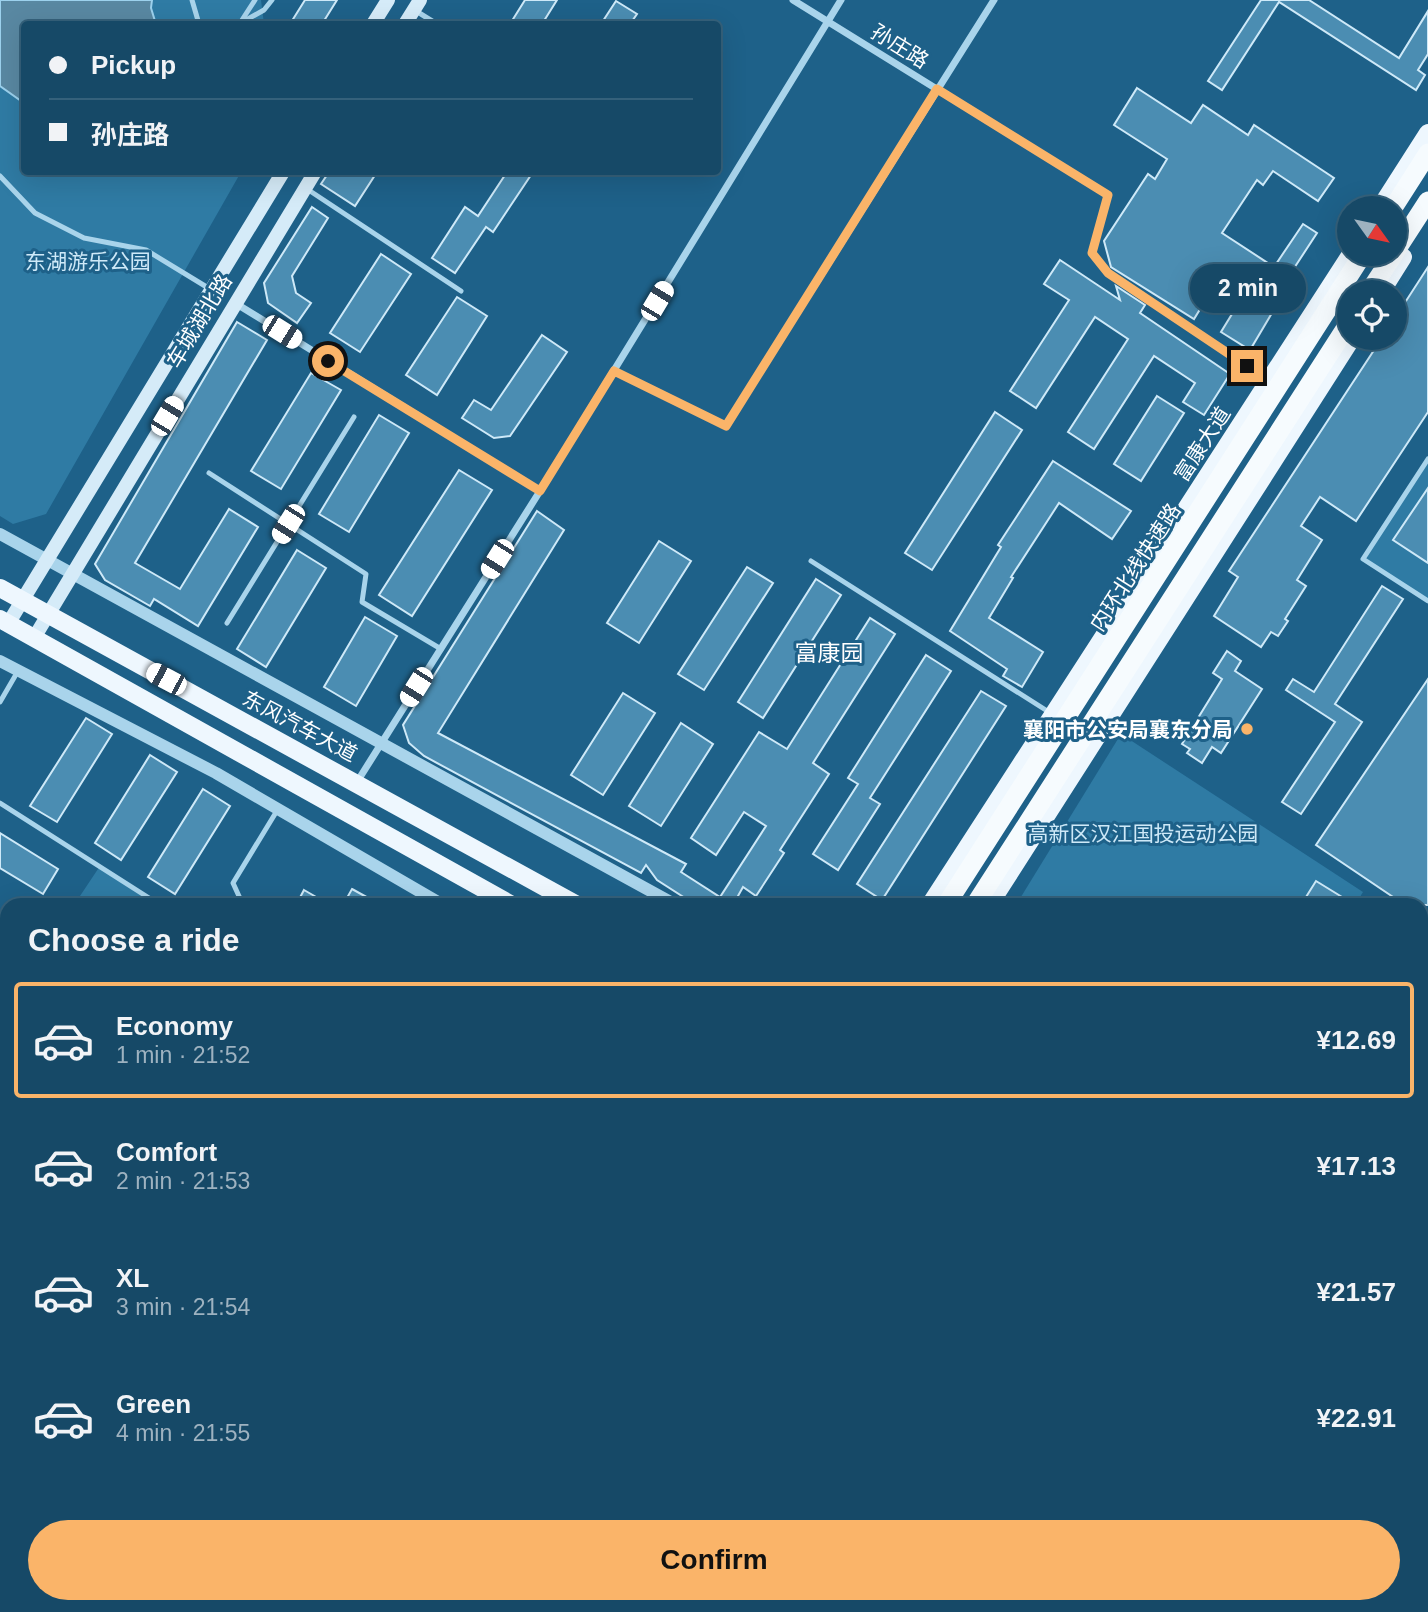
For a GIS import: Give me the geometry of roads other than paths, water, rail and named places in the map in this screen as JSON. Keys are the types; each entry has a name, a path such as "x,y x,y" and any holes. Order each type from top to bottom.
{"highway":[{"path":"1401,196 1428,153"},
{"path":"1407,233 1428,201"},
{"name":"内环北线快速路","path":"950,898 1355,266"},
{"path":"979,898 1337,342"}],"main road":[{"path":"375,21 388,0"},
{"path":"407,21 416,5"},
{"path":"1388,196 1428,133"},
{"name":"车城湖北路","path":"4,622 22,600 281,175"},
{"name":"车城湖北路","path":"34,638 313,175"},
{"path":"1389,280 1428,218"},
{"name":"富康大道","path":"935,898 1055,716 1343,266"},
{"path":"993,898 1344,350"},
{"name":"东风汽车大道","path":"0,588 564,898"},
{"path":"4,622 499,898"}],"street":[{"name":"孙庄路","path":"793,0 1108,195 1092,253 1108,273 1270,381"},
{"path":"357,782 540,491 841,0"},
{"path":"614,371 726,426 994,0"},
{"path":"234,303 540,491"},
{"path":"0,534 663,898"},
{"path":"0,662 278,809 431,898"}],"lane":[{"path":"192,0 198,21"},
{"path":"240,21 255,0"},
{"path":"244,21 264,10 272,0"},
{"path":"416,5 434,21"},
{"path":"0,176 36,212 48,219 84,238 146,250 211,289"},
{"path":"305,188 461,291"},
{"path":"227,624 354,417"},
{"path":"1428,459 1363,559 1428,601"},
{"path":"209,474 366,574 362,602 440,649"},
{"path":"811,561 1055,716"},
{"path":"0,702 18,671"},
{"path":"0,803 149,898"},
{"path":"240,898 233,883 278,809"}],"place":[{"name":"襄阳市公安局襄东分局","path":"1247,729"}],"district":[{"name":"富康园","path":"829,653"}],"park label":[{"name":"东湖游乐公园","path":"88,261"},
{"name":"高新区汉江国投运动公园","path":"1143,833"}]}
